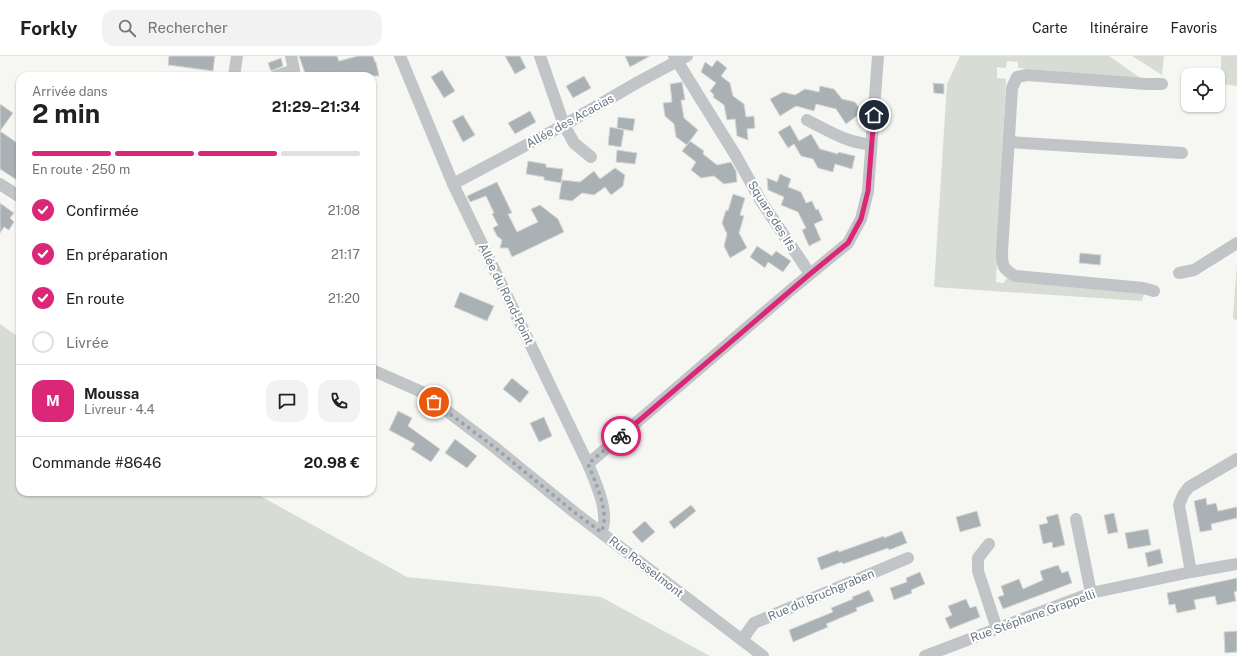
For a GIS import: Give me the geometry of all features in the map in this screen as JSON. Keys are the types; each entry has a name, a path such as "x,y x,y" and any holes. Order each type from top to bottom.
{"street":[{"path":"235,72 237,56"},
{"path":"288,72 294,70 291,56"},
{"name":"Allée du Rond-Point","path":"400,56 453,184 588,464 603,504 604,527 601,532"},
{"path":"540,56 564,125 574,143 591,157"},
{"path":"588,464 848,243 861,219 868,191 878,56"},
{"name":"Allée des Acacias","path":"453,184 564,125 680,58"},
{"name":"Square des Ifs","path":"680,58 761,202 810,274"},
{"path":"1154,291 1143,288 1015,276 1006,271 1002,263 1002,252 1012,88 1017,77 1027,75 1162,84"},
{"path":"807,120 844,138 862,144 871,144"},
{"path":"1009,142 1182,153"},
{"path":"0,184 16,194"},
{"path":"1179,273 1194,270 1237,243"},
{"name":"Rue Rosselmont","path":"376,372 422,392 493,446 574,512 763,656"},
{"path":"1191,572 1179,505 1183,495 1189,487 1237,459"},
{"path":"1076,519 1091,593"},
{"path":"990,544 978,558 978,572 997,628"},
{"name":"Rue du Bruchgraben","path":"742,640 754,623 908,558"},
{"name":"Rue Stéphane Grappelli","path":"925,656 1091,593 1237,564"}],"shaded area":[{"path":"960,56 1109,56 1142,79 1018,68 1018,62 1007,61 1006,68 997,67 997,78 1006,79 996,282 1004,283 1006,279 1012,279 1144,294 1142,301 934,287 947,84"},
{"path":"1132,56 1164,56 1162,75"},
{"path":"1221,56 1237,56 1237,86 1225,84 1225,68 1221,68"},
{"path":"1237,263 1237,319 1236,320 1233,318"},
{"path":"0,324 16,335 16,496 260,496 407,577 601,597 710,656 0,656"}],"building":[{"path":"169,56 215,56 213,71 168,65"},
{"path":"299,56 337,56 339,61 358,56 373,56 379,76 376,76 376,72 305,72"},
{"path":"505,56 520,56 526,68 515,74"},
{"path":"625,56 650,56 630,67"},
{"path":"281,58 283,66 271,71 268,63"},
{"path":"717,60 727,68 721,76 730,83 733,96 744,104 746,117 754,116 755,128 747,129 748,140 737,136 735,119 727,120 724,105 713,97 714,95 710,91 716,83 701,72 705,62 712,67"},
{"path":"442,70 455,91 444,98 431,77"},
{"path":"584,76 591,88 573,98 566,86"},
{"path":"682,82 685,100 681,100 684,118 698,130 687,145 676,137 674,124 665,116 663,103 672,102 670,84"},
{"path":"933,83 944,84 944,94 934,93"},
{"path":"820,86 834,89 842,99 855,102 862,112 846,124 836,109 816,104 814,111 796,106 780,116 770,99 783,92 795,95 805,89 819,92"},
{"path":"0,104 13,113 0,131"},
{"path":"530,111 536,122 515,134 508,123"},
{"path":"463,115 475,135 463,142 452,121"},
{"path":"618,117 635,119 633,131 617,128"},
{"path":"790,125 799,141 811,134 820,149 838,154 838,152 855,156 852,169 835,164 833,172 818,168 813,159 801,156 794,144 788,148 778,132"},
{"path":"610,127 624,130 621,147 608,145"},
{"path":"0,131 16,142 16,179 0,169"},
{"path":"690,141 704,151 703,154 717,165 731,162 736,171 737,182 724,184 714,176 701,178 691,170 696,162 682,151"},
{"path":"617,150 637,153 635,164 616,162"},
{"path":"528,161 546,164 546,167 563,169 561,183 544,180 544,177 526,174"},
{"path":"615,168 625,175 623,186 611,195 605,187 594,195 582,193 572,201 559,199 562,180 580,182 594,171 600,179"},
{"path":"780,174 791,179 788,187 801,192 806,203 812,201 816,210 818,209 823,220 814,224 821,240 809,246 802,230 806,228 798,212 781,205 784,197 768,190 767,178 777,182"},
{"path":"497,182 512,213 508,214 517,232 538,222 531,209 540,205 558,219 564,232 512,257 508,248 500,248 502,240 497,236 493,228 498,225 492,214 494,213 486,196 470,202 467,196"},
{"path":"733,194 745,198 740,215 744,216 739,233 747,248 730,258 724,246 727,234 722,223 726,210 728,211"},
{"path":"0,203 14,213 10,218 14,222 9,230 4,227 0,233"},
{"path":"757,246 772,256 776,251 791,261 783,272 768,262 765,268 750,257"},
{"path":"1080,253 1101,255 1100,265 1079,263"},
{"path":"460,292 494,306 487,321 454,307"},
{"path":"512,378 529,392 520,403 503,389"},
{"path":"398,411 412,418 408,426 440,449 431,462 411,449 415,444 389,430"},
{"path":"544,417 552,436 539,442 530,423"},
{"path":"455,439 477,456 467,468 445,453"},
{"path":"1206,498 1207,505 1216,503 1218,511 1237,507 1237,518 1211,524 1212,530 1200,532 1194,501"},
{"path":"691,505 696,511 674,529 669,522"},
{"path":"977,511 981,526 960,532 956,517"},
{"path":"1114,513 1118,532 1108,534 1104,515"},
{"path":"1058,514 1065,545 1053,548 1052,542 1043,544 1039,525 1048,523 1046,517"},
{"path":"645,521 655,532 642,543 632,532"},
{"path":"1148,529 1151,545 1128,549 1125,533"},
{"path":"902,531 907,543 843,564 842,562 821,570 817,558 838,550 839,552"},
{"path":"1160,549 1163,563 1148,567 1145,553"},
{"path":"1058,565 1062,573 1068,571 1072,583 1003,609 998,597 1004,595 1001,586 1019,579 1023,589 1043,580 1040,571"},
{"path":"920,572 925,584 911,590 912,593 894,600 890,588 907,582 906,578"},
{"path":"1237,578 1237,591 1234,592 1236,601 1217,605 1215,596 1194,600 1196,609 1177,613 1175,604 1169,605 1167,593"},
{"path":"869,590 874,601 856,608 857,611 826,624 828,627 793,642 789,630 833,612 831,608 853,599 852,597"},
{"path":"966,599 970,608 976,606 980,617 950,629 945,618 952,615 948,606"},
{"path":"1237,631 1237,652 1225,653 1224,632"}],"way so far":[{"path":"434,402 493,446 601,532 604,527 603,504 588,464 621,436"}],"route":[{"path":"621,436 848,243 861,219 868,191 874,115"}]}
